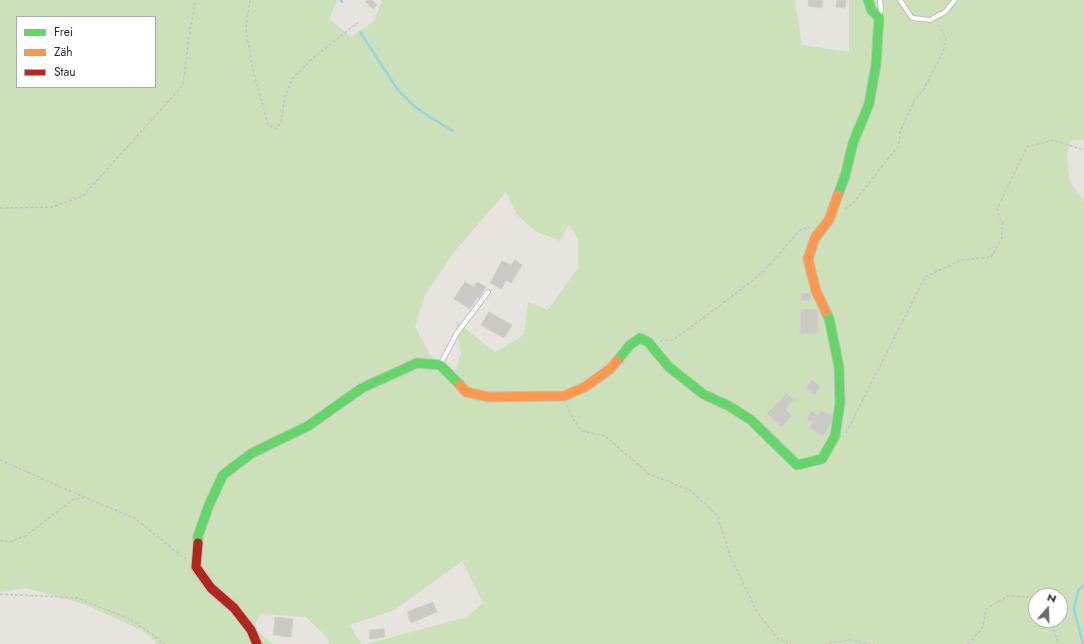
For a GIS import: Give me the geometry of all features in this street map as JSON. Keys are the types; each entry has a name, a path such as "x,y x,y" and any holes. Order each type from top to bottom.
{"street":[{"path":"257,644 251,630 234,608 211,588 196,567 198,536 209,505 223,475 252,453 308,426 362,388 417,363 440,366 466,392 488,397 564,396 585,387 610,369 630,346 640,338 648,342 669,367 703,394 729,406 751,420 797,465 822,459 835,436 840,403 839,367 829,318 816,291 808,259 815,238 829,220 833,210 846,176 854,143 869,104 876,65 878,18 871,9 868,0"}],"lane":[{"path":"878,18 882,10 880,0"},
{"path":"900,0 912,18 930,20 945,12 955,0"},
{"path":"440,366 457,333 488,292"}],"path":[{"path":"0,208 52,207 82,196 183,85 190,30 196,0"},
{"path":"250,0 246,28 252,66 268,125 276,129 281,122 285,97 292,79 313,58 360,21"},
{"path":"844,438 925,277 960,260 991,257 1002,238 1002,223 997,208 1027,147 1053,140 1084,150"},
{"path":"564,396 572,418 582,431 605,436 649,474 690,490 717,515 731,558 757,612 777,638 791,644"},
{"path":"0,460 136,519 179,554 189,559 196,567"},
{"path":"0,540 9,542 25,536 74,499 86,498"},
{"path":"0,594 76,598 132,620 165,644"},
{"path":"968,644 983,627 986,609 1008,596 1028,597"},
{"path":"1053,628 1058,644"},
{"path":"824,644 849,640 874,644"}],"green space":[{"path":"0,0 338,0 333,8 330,19 351,37 374,21 382,1 381,0 795,0 802,45 849,52 849,0 1084,0 1084,140 1071,140 1067,156 1070,182 1084,201 1084,644 366,644 467,617 483,603 462,561 395,610 349,625 362,644 329,644 328,638 306,617 261,614 257,620 255,629 273,644 154,644 156,642 141,630 84,604 26,588 0,592","holes":["506,192 516,214 537,232 560,241 569,224 578,239 578,268 548,310 528,302 524,334 495,352 456,321 461,354 455,371 430,355 415,326 425,295 454,252"]}],"building":[{"path":"367,0 372,0 377,5 373,9 366,2"},
{"path":"809,0 823,0 822,8 808,6"},
{"path":"837,0 846,0 845,8 836,7"},
{"path":"515,260 522,265 511,283 506,280 502,289 490,283 502,261 511,265"},
{"path":"465,282 474,287 477,282 486,287 479,298 477,297 470,309 454,299"},
{"path":"810,293 811,300 802,301 801,294"},
{"path":"801,309 818,310 817,334 800,334"},
{"path":"489,312 512,325 504,338 481,325"},
{"path":"812,380 820,387 814,395 806,388"},
{"path":"787,393 794,400 785,409 792,416 781,427 767,413"},
{"path":"821,410 834,417 823,436 809,428 813,422 807,419 811,411 818,415"},
{"path":"433,602 437,612 411,623 407,612"},
{"path":"275,617 293,619 291,637 273,635"},
{"path":"384,629 385,637 370,639 369,630"}],"waterway":[{"path":"360,32 398,90 415,107 453,131"},
{"path":"1083,644 1074,609 1078,591 1084,585"}],"traffic: fast":[{"path":"838,195 845,176 853,143 869,104 876,65 879,18 871,9 868,0"},
{"path":"617,361 630,345 640,338 648,342 669,367 703,394 729,406 751,420 797,465 822,459 835,436 840,403 839,367 829,318 826,312"},
{"path":"198,543 198,536 209,505 223,475 252,453 308,426 362,388 417,363 440,365 460,385"}],"traffic: slow":[{"path":"826,312 816,291 808,259 815,238 829,220 838,195"},
{"path":"460,385 466,392 488,397 564,396 585,387 610,369 617,361"}],"traffic: jam":[{"path":"198,543 196,567 211,588 234,608 251,630 257,644"}]}
